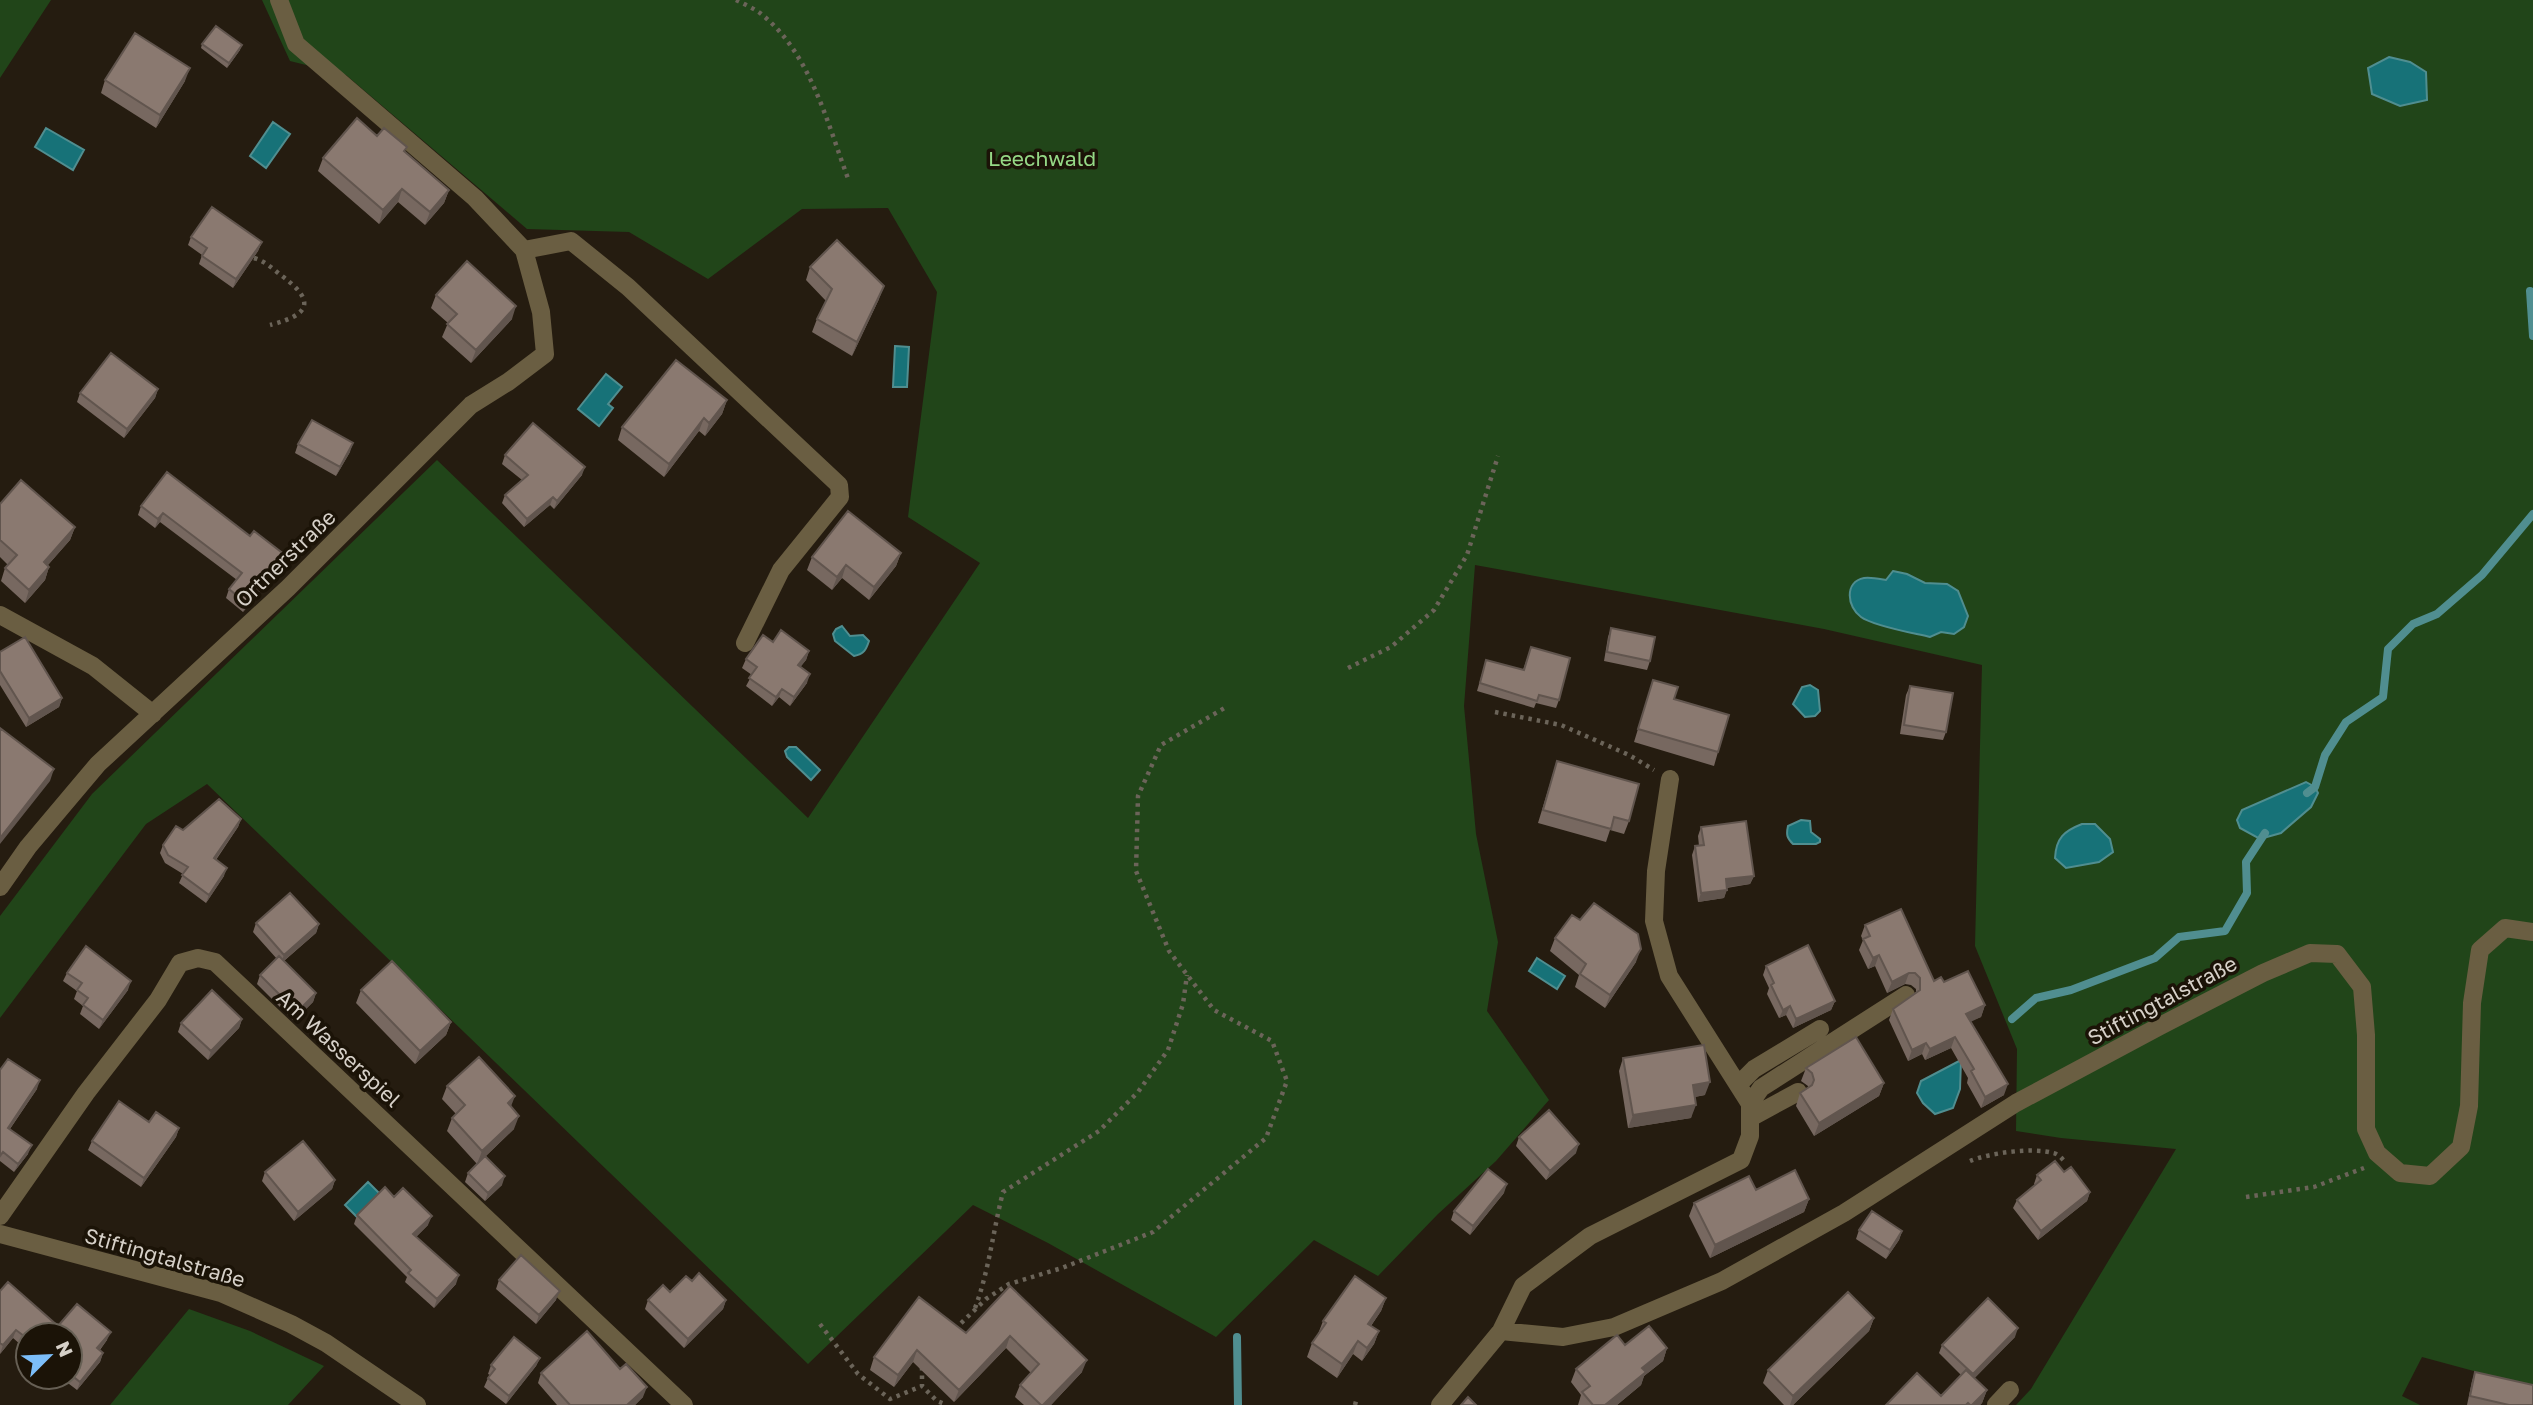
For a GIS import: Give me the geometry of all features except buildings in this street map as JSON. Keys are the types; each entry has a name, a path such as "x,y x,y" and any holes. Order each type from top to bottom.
{"street":[{"name":"Ortnerstraße","path":"0,887 27,848 98,764 288,588 471,405 545,354 541,312 524,250 475,198 296,44 279,0"},
{"path":"524,250 571,241 628,287 839,485 840,497 781,570 745,643"},
{"path":"0,615 93,666 153,714"},
{"path":"1440,1405 1501,1331 1523,1286 1590,1236 1741,1160 1750,1136 1750,1111 1738,1084 1669,976 1654,920 1656,871 1670,779"},
{"path":"2385,1160 2400,1173 2430,1176 2461,1147 2469,1106 2472,1003 2480,950 2505,928 2533,932"},
{"name":"Stiftingtalstraße","path":"1501,1331 1563,1337 1614,1327 1722,1280 1844,1213 2016,1103 2263,973 2310,953 2337,954 2362,988 2366,1035 2367,1129 2376,1153 2385,1160"},
{"name":"Am Wasserspiel","path":"0,1216 86,1093 158,1000 180,963 198,957 215,962 684,1405"},
{"path":"1750,1111 1761,1088 1906,995"},
{"path":"1738,1084 1754,1069 1820,1029"},
{"path":"1750,1111 1798,1092"},
{"name":"Stiftingtalstraße","path":"0,1234 221,1293 327,1343 417,1405"},
{"path":"1996,1405 2010,1390"}],"path":[{"path":"736,0 758,12 780,32 807,71 849,181"},
{"path":"254,258 267,264 300,289 304,298 304,307 297,316 270,325"},
{"path":"1348,668 1391,647 1434,610 1466,555 1498,456"},
{"path":"947,1339 986,1299 1009,1284 1062,1268 1153,1232 1266,1138 1287,1081 1272,1041 1214,1010 1169,951 1136,871 1138,796 1161,745 1228,706"},
{"path":"1495,712 1560,725 1629,755 1670,779"},
{"path":"974,1311 984,1286 992,1233 1003,1192 1099,1131 1138,1093 1168,1050 1183,1004 1187,974"},
{"path":"1969,1161 1982,1156 2033,1151 2056,1153 2066,1163"},
{"path":"2246,1197 2314,1187 2385,1160"},
{"path":"820,1324 858,1374 890,1399 922,1386"},
{"path":"922,1366 922,1386 937,1401 947,1405"},
{"path":"1355,1405 1357,1397"}],"green space":[{"path":"0,0 51,0 0,78"},
{"name":"Leechwald","path":"262,0 2533,0 2533,1387 2422,1357 2402,1396 2420,1405 2016,1405 2031,1389 2176,1149 2016,1131 2017,1049 1975,946 1982,665 1824,629 1475,565 1464,706 1476,834 1498,942 1487,1011 1549,1100 1496,1161 1438,1214 1378,1276 1314,1240 1216,1337 1048,1243 973,1205 808,1364 207,784 146,824 0,1018 0,916 92,794 437,460 808,818 980,563 908,517 937,292 888,208 802,209 708,279 629,232 527,229 346,75 290,61","holes":["2306,782 2318,793 2308,808 2288,827 2272,835 2263,836 2257,803"]},
{"path":"189,1309 250,1331 324,1366 288,1405 110,1405"}],"water":[{"path":"2389,57 2410,62 2426,72 2427,100 2400,106 2372,94 2368,68"},
{"path":"273,122 290,134 266,168 250,156"},
{"path":"46,128 84,150 73,170 35,147"},
{"path":"895,346 909,347 907,387 893,387"},
{"path":"606,374 622,387 608,404 613,408 599,426 578,409"},
{"path":"1893,571 1907,574 1925,583 1947,584 1958,591 1968,616 1964,627 1954,634 1941,632 1930,637 1884,626 1856,613 1850,595 1853,584 1864,578 1886,580"},
{"path":"842,626 850,636 863,635 869,641 862,653 854,656 835,641 833,634"},
{"path":"1810,685 1818,690 1820,711 1815,716 1805,717 1793,704 1802,687"},
{"path":"789,747 796,747 820,770 811,780 787,757 785,751"},
{"path":"2306,782 2315,787 2318,793 2311,807 2281,833 2260,839 2240,828 2237,820 2242,810"},
{"path":"1801,820 1810,821 1811,832 1820,842 1791,842 1788,826"},
{"path":"2082,824 2095,824 2110,839 2113,852 2099,862 2066,868 2055,858 2057,845 2070,829"},
{"path":"1537,958 1565,976 1557,989 1529,971"},
{"path":"1961,1060 1960,1089 1953,1108 1935,1114 1917,1093 1921,1081"},
{"path":"368,1182 382,1196 359,1219 345,1205"}],"waterway":[{"path":"2530,291 2533,336"},
{"path":"2307,793 2315,787 2325,755 2346,722 2383,697 2388,649 2413,624 2437,614 2482,575 2533,514"},
{"path":"2012,1019 2036,998 2071,990 2155,958 2179,937 2225,931 2247,893 2246,862 2265,833"},
{"path":"1237,1337 1238,1405"}]}
